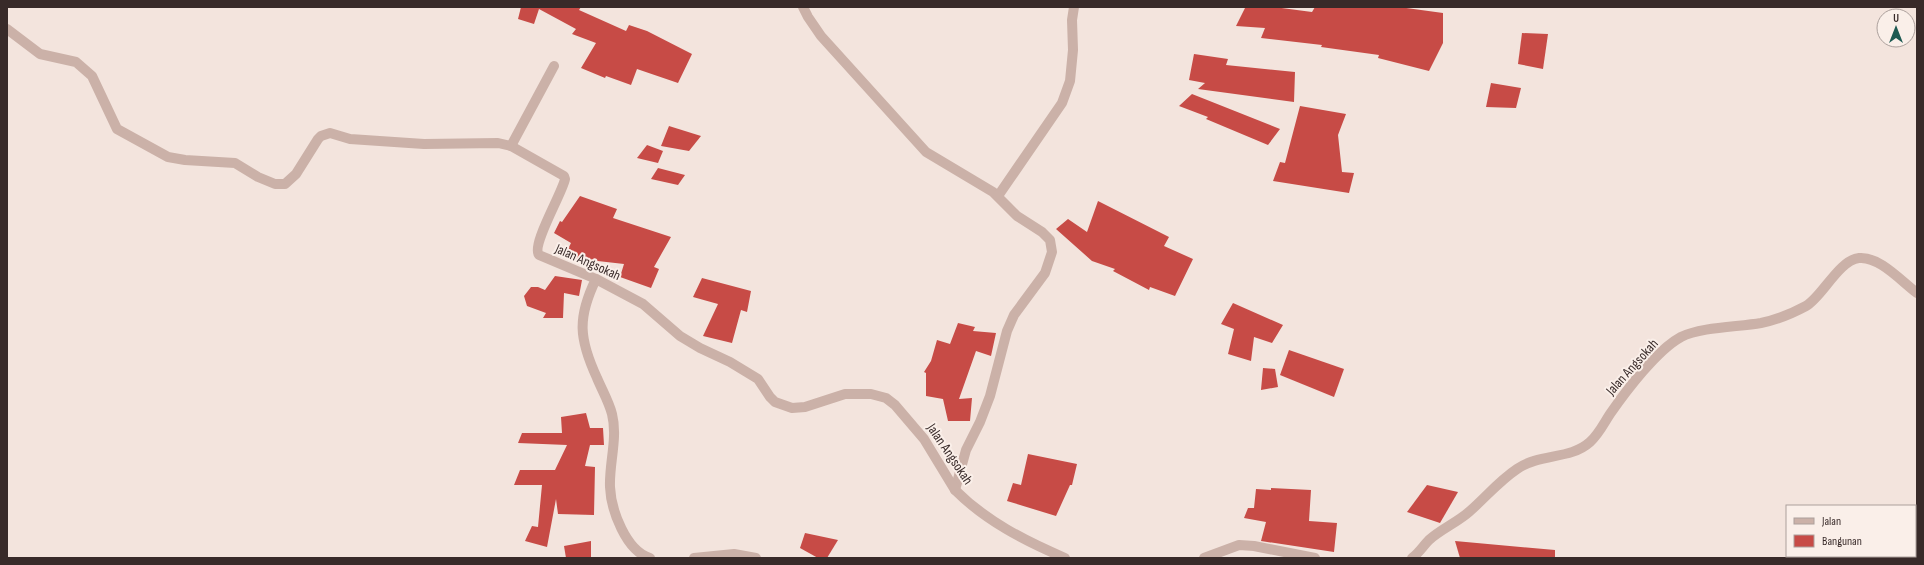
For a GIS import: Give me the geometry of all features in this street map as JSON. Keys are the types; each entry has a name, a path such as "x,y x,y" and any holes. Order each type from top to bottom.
{"street":[{"path":"803,7 821,36 926,152 998,196 1017,216 1042,232 1050,240 1052,252 1045,273 1014,315 1007,331 990,396 980,422 966,450 955,490"},
{"path":"998,196 1062,103 1070,82 1073,50 1072,20 1074,7"},
{"name":"Jalan Angsokah","path":"7,29 40,54 76,62 87,71 99,90 118,129 128,136 168,157 185,160 235,163 258,177 275,184 285,184 292,179 318,139 321,136 330,133 350,138 424,144 498,142 512,146 564,176 565,179 556,204 539,239 537,253 548,260 596,279 643,304 680,336 700,348 730,362 758,379 775,402 792,408 805,407 845,394 870,394 886,398 895,405 924,439 955,490 992,522 1065,558"},
{"path":"512,146 554,66"},
{"name":"Jalan Angsokah","path":"1412,558 1430,539 1454,524 1471,510 1488,492 1518,468 1539,459 1575,452 1591,441 1617,404 1644,370 1680,338 1688,334 1763,323 1807,305 1843,267 1858,258 1871,259 1879,263 1917,293"},
{"path":"596,279 586,299 582,319 583,338 589,358 612,414 615,433 610,486 612,498 622,529 629,542 636,550 650,558"},
{"path":"1204,558 1239,545 1254,546 1315,558"},
{"path":"694,558 734,554 756,558"}],"building":[{"path":"521,7 581,7 579,10 626,31 629,25 647,31 692,54 678,83 637,69 631,85 606,76 605,78 581,68 596,43 572,34 576,29 539,9 534,24 518,19"},
{"path":"1274,7 1312,12 1315,7 1399,7 1443,13 1443,43 1429,71 1378,58 1379,55 1321,47 1322,45 1261,38 1265,28 1236,26 1245,8"},
{"path":"1522,33 1548,34 1543,69 1518,64"},
{"path":"1194,54 1228,59 1226,65 1295,72 1294,102 1198,89 1205,83 1189,80"},
{"path":"1491,83 1521,88 1516,108 1486,107"},
{"path":"1192,94 1280,129 1268,145 1206,119 1208,117 1179,106"},
{"path":"1300,106 1346,114 1338,135 1342,172 1354,173 1349,193 1273,181 1280,162 1285,163"},
{"path":"669,126 701,136 689,151 661,146"},
{"path":"647,145 663,151 658,163 637,158"},
{"path":"658,168 685,175 678,185 651,179"},
{"path":"580,196 617,209 613,218 671,237 654,267 659,269 651,288 620,277 624,264 589,260 588,264 565,255 571,243 554,233 560,221 562,222"},
{"path":"1098,201 1169,237 1164,246 1193,259 1175,296 1150,287 1149,290 1113,271 1115,269 1092,261 1056,229 1068,219 1087,232"},
{"path":"555,276 582,280 579,296 564,293 563,318 543,318 546,313 527,306 524,296 531,287 538,287 545,290"},
{"path":"702,278 751,291 747,312 741,310 732,343 703,336 718,304 693,297"},
{"path":"1233,303 1283,325 1272,343 1254,337 1251,361 1228,354 1234,329 1221,324"},
{"path":"958,323 975,327 973,331 996,333 991,356 976,351 959,399 972,398 970,421 948,421 943,399 926,396 926,373 924,372 931,361 937,340 950,344"},
{"path":"1289,350 1344,369 1334,397 1280,375"},
{"path":"1263,368 1275,369 1278,387 1261,390"},
{"path":"586,413 590,428 603,428 604,445 590,445 585,466 595,467 594,515 558,514 556,499 547,547 525,541 532,526 538,527 542,485 514,485 520,470 555,470 567,445 518,443 522,433 562,433 561,417"},
{"path":"1028,454 1077,464 1072,485 1070,485 1056,516 1007,501 1013,483 1021,485"},
{"path":"1427,485 1458,492 1440,523 1407,512"},
{"path":"1271,488 1311,490 1309,521 1337,523 1334,552 1261,541 1266,522 1244,518 1248,508 1254,508 1256,489 1271,490"},
{"path":"805,533 838,540 827,558 818,558 800,548"},
{"path":"591,541 591,558 566,558 564,546"},
{"path":"1455,541 1555,550 1555,558 1460,558"}]}
